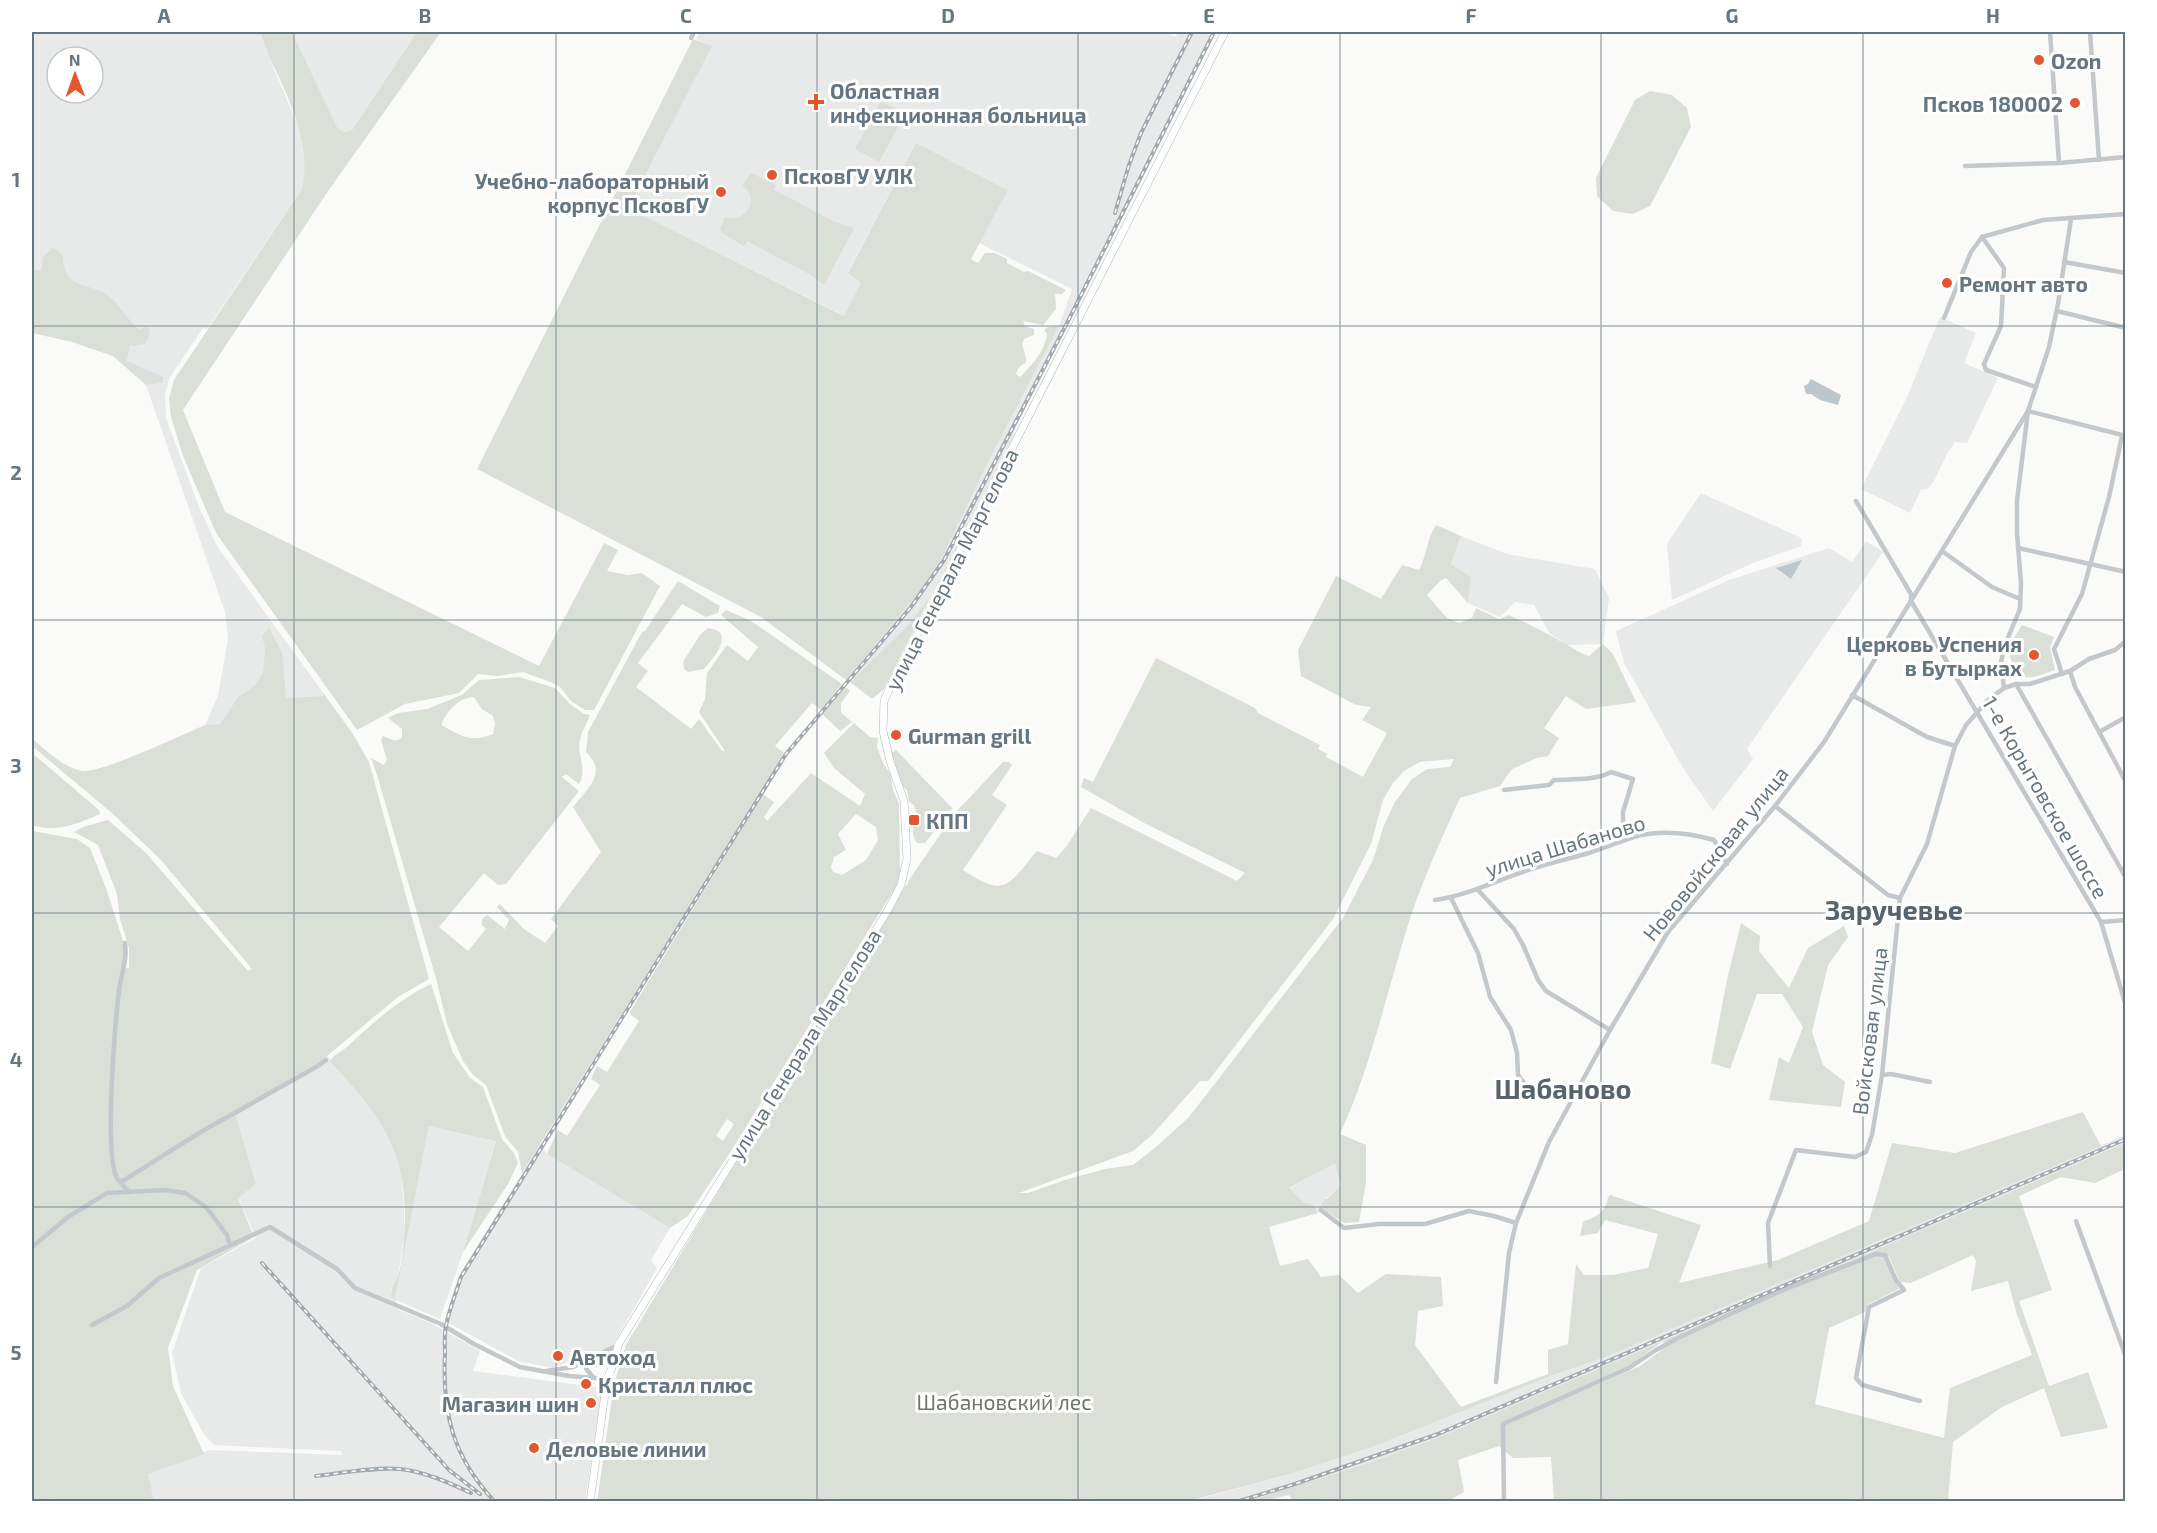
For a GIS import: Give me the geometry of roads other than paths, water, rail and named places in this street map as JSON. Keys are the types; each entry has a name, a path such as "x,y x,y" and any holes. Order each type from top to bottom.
{"main road":[{"name":"улица Генерала Маргелова","path":"590,1502 607,1379 615,1361 618,1346 888,910 901,885 907,860 906,824 904,801 890,761 883,731 882,714 887,694 1226,32"}],"street":[{"path":"691,38 694,32"},
{"path":"2050,32 2059,163"},
{"path":"2090,32 2098,160"},
{"path":"1965,166 2059,163 2126,157"},
{"path":"1944,318 1971,252 1982,237 2043,220 2126,214"},
{"path":"2071,219 2049,347 2028,411 2017,501 2020,599 2017,619 2004,647 2001,663 2004,688 2016,684 2030,684 2070,671 2089,659 2115,650 2126,641"},
{"path":"1982,237 2004,267 2001,326 1984,364 1986,370 2036,387"},
{"path":"2064,262 2126,273"},
{"path":"2057,311 2126,328"},
{"path":"2028,411 2124,436 2082,594 2054,648 2062,674"},
{"name":"Нововойсковая улица","path":"1496,1382 1509,1253 1516,1223 1549,1142 1610,1030 1668,932 1721,868 1727,864 1824,742 2028,411"},
{"name":"1-е Корытовское шоссе","path":"1856,501 1911,594 1911,601 2101,922 2126,1006"},
{"path":"2018,548 2126,573"},
{"path":"1942,551 1992,586 2020,599"},
{"path":"2070,671 2075,687 2126,782"},
{"path":"2016,684 2126,878"},
{"name":"Войсковая улица","path":"1770,1266 1768,1223 1796,1150 1855,1157 1866,1152 1872,1135 1882,1075 1900,898 1927,844 1955,746 1966,725 1988,700 2004,688"},
{"path":"1852,695 1927,737 1955,746"},
{"path":"2099,732 2126,717"},
{"path":"1504,790 1549,785 1554,780 1605,776 1611,772 1633,779 1623,812 1623,823 1637,836"},
{"path":"1774,806 1888,895 1900,898"},
{"name":"улица Шабаново","path":"1435,900 1478,890 1518,874 1637,836 1666,832 1714,840 1727,864"},
{"path":"1478,890 1514,929 1538,980 1546,991 1610,1030"},
{"path":"1451,898 1478,953 1490,998 1511,1030 1517,1053 1518,1076 1528,1088 1539,1094 1572,1100"},
{"path":"2101,922 2126,920"},
{"path":"125,943 112,1094 111,1148 117,1178 129,1192"},
{"path":"121,1182 204,1130 326,1060"},
{"path":"1882,1075 1892,1074 1930,1082"},
{"path":"32,1248 68,1217 107,1193 165,1190 185,1193 206,1207 227,1235 230,1245"},
{"path":"1321,1209 1344,1228 1379,1224 1425,1224 1469,1211 1516,1223"},
{"path":"2076,1221 2126,1357"},
{"path":"92,1325 127,1306 159,1278 270,1227 337,1269 355,1288 441,1324 520,1368 607,1379"},
{"path":"1504,1502 1503,1424 1629,1368 1656,1350 1692,1331 1783,1290 1876,1254 1886,1255 1904,1290 1869,1307 1856,1378 1862,1385 1920,1401"},
{"path":"541,1371 573,1367 618,1346"},
{"path":"583,1361 593,1377"}],"railway":[{"path":"1115,213 1141,133 1192,32"},
{"path":"495,1502 469,1468 453,1434 448,1415 445,1333 461,1277 786,754 911,607 944,560 1214,32"},
{"path":"1236,1502 1438,1434 2126,1139"},
{"path":"262,1263 449,1470 480,1494"},
{"path":"316,1476 400,1469 436,1478 471,1493"}],"place":[{"name":"Ozon","path":"2039,60"},
{"name":"Областная инфекционная больница","path":"816,102"},
{"name":"Псков 180002","path":"2075,103"},
{"name":"ПсковГУ УЛК","path":"772,175"},
{"name":"Учебно-лабораторный корпус ПсковГУ","path":"721,192"},
{"name":"Ремонт авто","path":"1947,283"},
{"name":"Церковь Успения в Бутырках","path":"2034,655"},
{"name":"Gurman grill","path":"896,735"},
{"name":"КПП","path":"914,820"},
{"name":"Автоход","path":"558,1356"},
{"name":"Кристалл плюс","path":"586,1384"},
{"name":"Магазин шин","path":"591,1403"},
{"name":"Деловые линии","path":"534,1448"}],"district":[{"name":"Заручевье","path":"1894,909"},
{"name":"Шабаново","path":"1563,1088"}],"park label":[{"name":"Шабановский лес","path":"1004,1401"}]}
